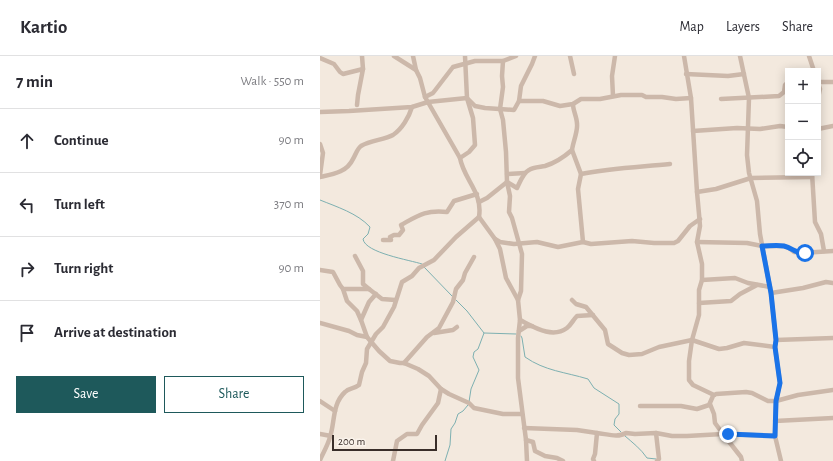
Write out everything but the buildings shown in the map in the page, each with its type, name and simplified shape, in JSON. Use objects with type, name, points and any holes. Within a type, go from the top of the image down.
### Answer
[{"type":"street","points":[[357,105],[363,69],[362,56]]},
{"type":"street","points":[[394,56],[416,70]]},
{"type":"street","points":[[320,460],[331,436],[335,411],[339,399],[348,389],[356,388],[359,385],[366,363],[367,349],[376,334],[383,327],[394,307],[402,282],[412,276],[419,268],[434,260],[456,237],[479,217],[480,211],[477,194],[463,169],[460,158],[425,97],[413,56]]},
{"type":"street","points":[[460,158],[469,152],[475,145],[472,118],[467,98],[465,56]]},
{"type":"street","points":[[425,97],[433,93],[453,67],[475,61],[506,59],[516,56]]},
{"type":"street","points":[[467,98],[475,106],[514,110],[519,100],[521,86],[535,56]]},
{"type":"street","points":[[570,56],[574,74]]},
{"type":"street","points":[[613,96],[612,76],[615,56]]},
{"type":"street","points":[[684,56],[691,98],[700,219],[697,248],[702,260],[702,280],[699,290],[699,316],[692,340],[688,366],[690,380],[693,385],[714,395],[746,392],[752,393],[768,401],[776,401],[798,395],[833,390]]},
{"type":"street","points":[[740,56],[749,98],[747,155],[751,178],[758,201],[762,246],[771,293],[776,340],[775,347],[780,383],[776,401],[775,436],[781,461]]},
{"type":"street","points":[[809,56],[813,68]]},
{"type":"street","points":[[320,58],[334,64],[343,74],[363,69]]},
{"type":"street","points":[[506,59],[502,76],[503,87],[500,109],[503,120],[507,182],[510,196],[509,212],[522,254],[520,291],[518,300],[520,320],[518,338],[518,378],[526,440],[527,461]]},
{"type":"street","points":[[686,74],[728,76],[744,74]]},
{"type":"street","points":[[821,83],[833,82]]},
{"type":"street","points":[[721,99],[779,96],[784,92],[785,85]]},
{"type":"street","points":[[519,100],[543,101],[560,106],[573,104],[581,99],[600,99],[613,96],[642,95],[652,98],[691,98]]},
{"type":"street","points":[[320,112],[412,107],[428,102],[467,98]]},
{"type":"street","points":[[573,104],[577,128],[572,150],[581,174],[578,189],[583,242]]},
{"type":"street","points":[[320,144],[323,153],[320,176],[346,169],[353,160],[358,149],[363,145],[373,140],[392,135],[409,117],[412,107]]},
{"type":"street","points":[[821,128],[833,126]]},
{"type":"street","points":[[693,131],[785,127]]},
{"type":"street","points":[[507,182],[517,188],[522,177],[528,170],[545,166],[566,156],[572,150]]},
{"type":"street","points":[[581,174],[605,169],[615,170],[670,164]]},
{"type":"street","points":[[507,174],[526,173]]},
{"type":"street","points":[[697,192],[716,189],[751,178],[792,176]]},
{"type":"street","points":[[812,176],[815,222],[821,234],[824,251]]},
{"type":"street","points":[[479,202],[488,198],[507,182]]},
{"type":"street","points":[[383,240],[391,240],[390,237],[399,235],[403,230],[401,225],[417,216],[430,211],[447,212],[454,201],[477,194]]},
{"type":"street","points":[[479,217],[495,239],[500,249],[506,278],[518,300]]},
{"type":"street","points":[[495,239],[500,242],[518,244],[537,242],[558,248],[583,242],[591,244],[632,241],[674,243],[678,241],[690,226],[700,219]]},
{"type":"street","points":[[697,242],[747,243],[762,246],[784,246],[794,252],[801,253],[833,251]]},
{"type":"street","points":[[355,256],[363,271],[364,286],[382,299],[395,300]]},
{"type":"street","points":[[404,363],[440,326],[453,302],[456,289],[463,280],[465,273],[474,257]]},
{"type":"street","points":[[320,270],[333,272],[343,289],[347,301],[357,311],[367,337],[390,361],[404,363],[418,369],[429,376],[441,389],[468,403],[474,408],[503,414],[522,414]]},
{"type":"street","points":[[702,280],[735,278],[748,283],[770,287]]},
{"type":"street","points":[[771,293],[803,288],[826,282],[833,283]]},
{"type":"street","points":[[699,303],[731,301],[740,294],[757,285]]},
{"type":"street","points":[[343,289],[369,289]]},
{"type":"street","points":[[361,320],[376,294]]},
{"type":"street","points":[[572,300],[576,304],[586,307],[605,330],[608,344],[625,354],[642,354],[659,347],[692,340],[718,349],[744,343],[775,347]]},
{"type":"street","points":[[520,320],[548,332],[562,331],[570,326],[577,316],[592,315]]},
{"type":"street","points":[[320,323],[367,337]]},
{"type":"street","points":[[519,331],[523,328],[532,326]]},
{"type":"street","points":[[432,333],[453,330],[457,327]]},
{"type":"street","points":[[776,340],[833,338]]},
{"type":"street","points":[[393,461],[397,441],[407,434],[417,434],[422,424],[438,404],[441,389]]},
{"type":"street","points":[[640,406],[681,406],[697,409],[710,404],[714,395]]},
{"type":"street","points":[[320,401],[335,411]]},
{"type":"street","points":[[710,404],[714,414],[715,423],[741,457],[742,461]]},
{"type":"street","points":[[775,421],[833,418]]},
{"type":"street","points":[[524,428],[577,430],[616,436],[624,435],[626,433],[656,433],[672,436],[723,434],[775,436]]},
{"type":"street","points":[[594,461],[593,459],[598,433]]},
{"type":"street","points":[[656,433],[659,459],[657,461]]},
{"type":"street","points":[[320,434],[331,436]]},
{"type":"street","points":[[526,440],[533,442],[535,450],[545,456],[557,458],[563,461]]},
{"type":"waterway","points":[[320,200],[346,211],[365,222],[370,227],[368,234],[363,239],[371,248],[379,252],[422,264]]},
{"type":"waterway","points":[[424,267],[452,296]]},
{"type":"waterway","points":[[456,300],[467,311],[484,333],[478,349],[474,352],[473,357],[479,370],[471,389],[469,402]]},
{"type":"waterway","points":[[484,333],[516,334]]},
{"type":"waterway","points":[[521,336],[525,357],[548,368],[588,379],[594,388],[619,404],[619,414],[615,419],[614,425],[621,432]]},
{"type":"waterway","points":[[445,461],[450,445],[451,429],[458,414],[468,405]]},
{"type":"waterway","points":[[625,436],[640,449],[647,458],[656,459]]},
{"type":"route","points":[[728,434],[775,436],[776,401],[780,383],[775,347],[776,340],[771,293],[762,246],[784,246],[794,252],[805,253]]}]
